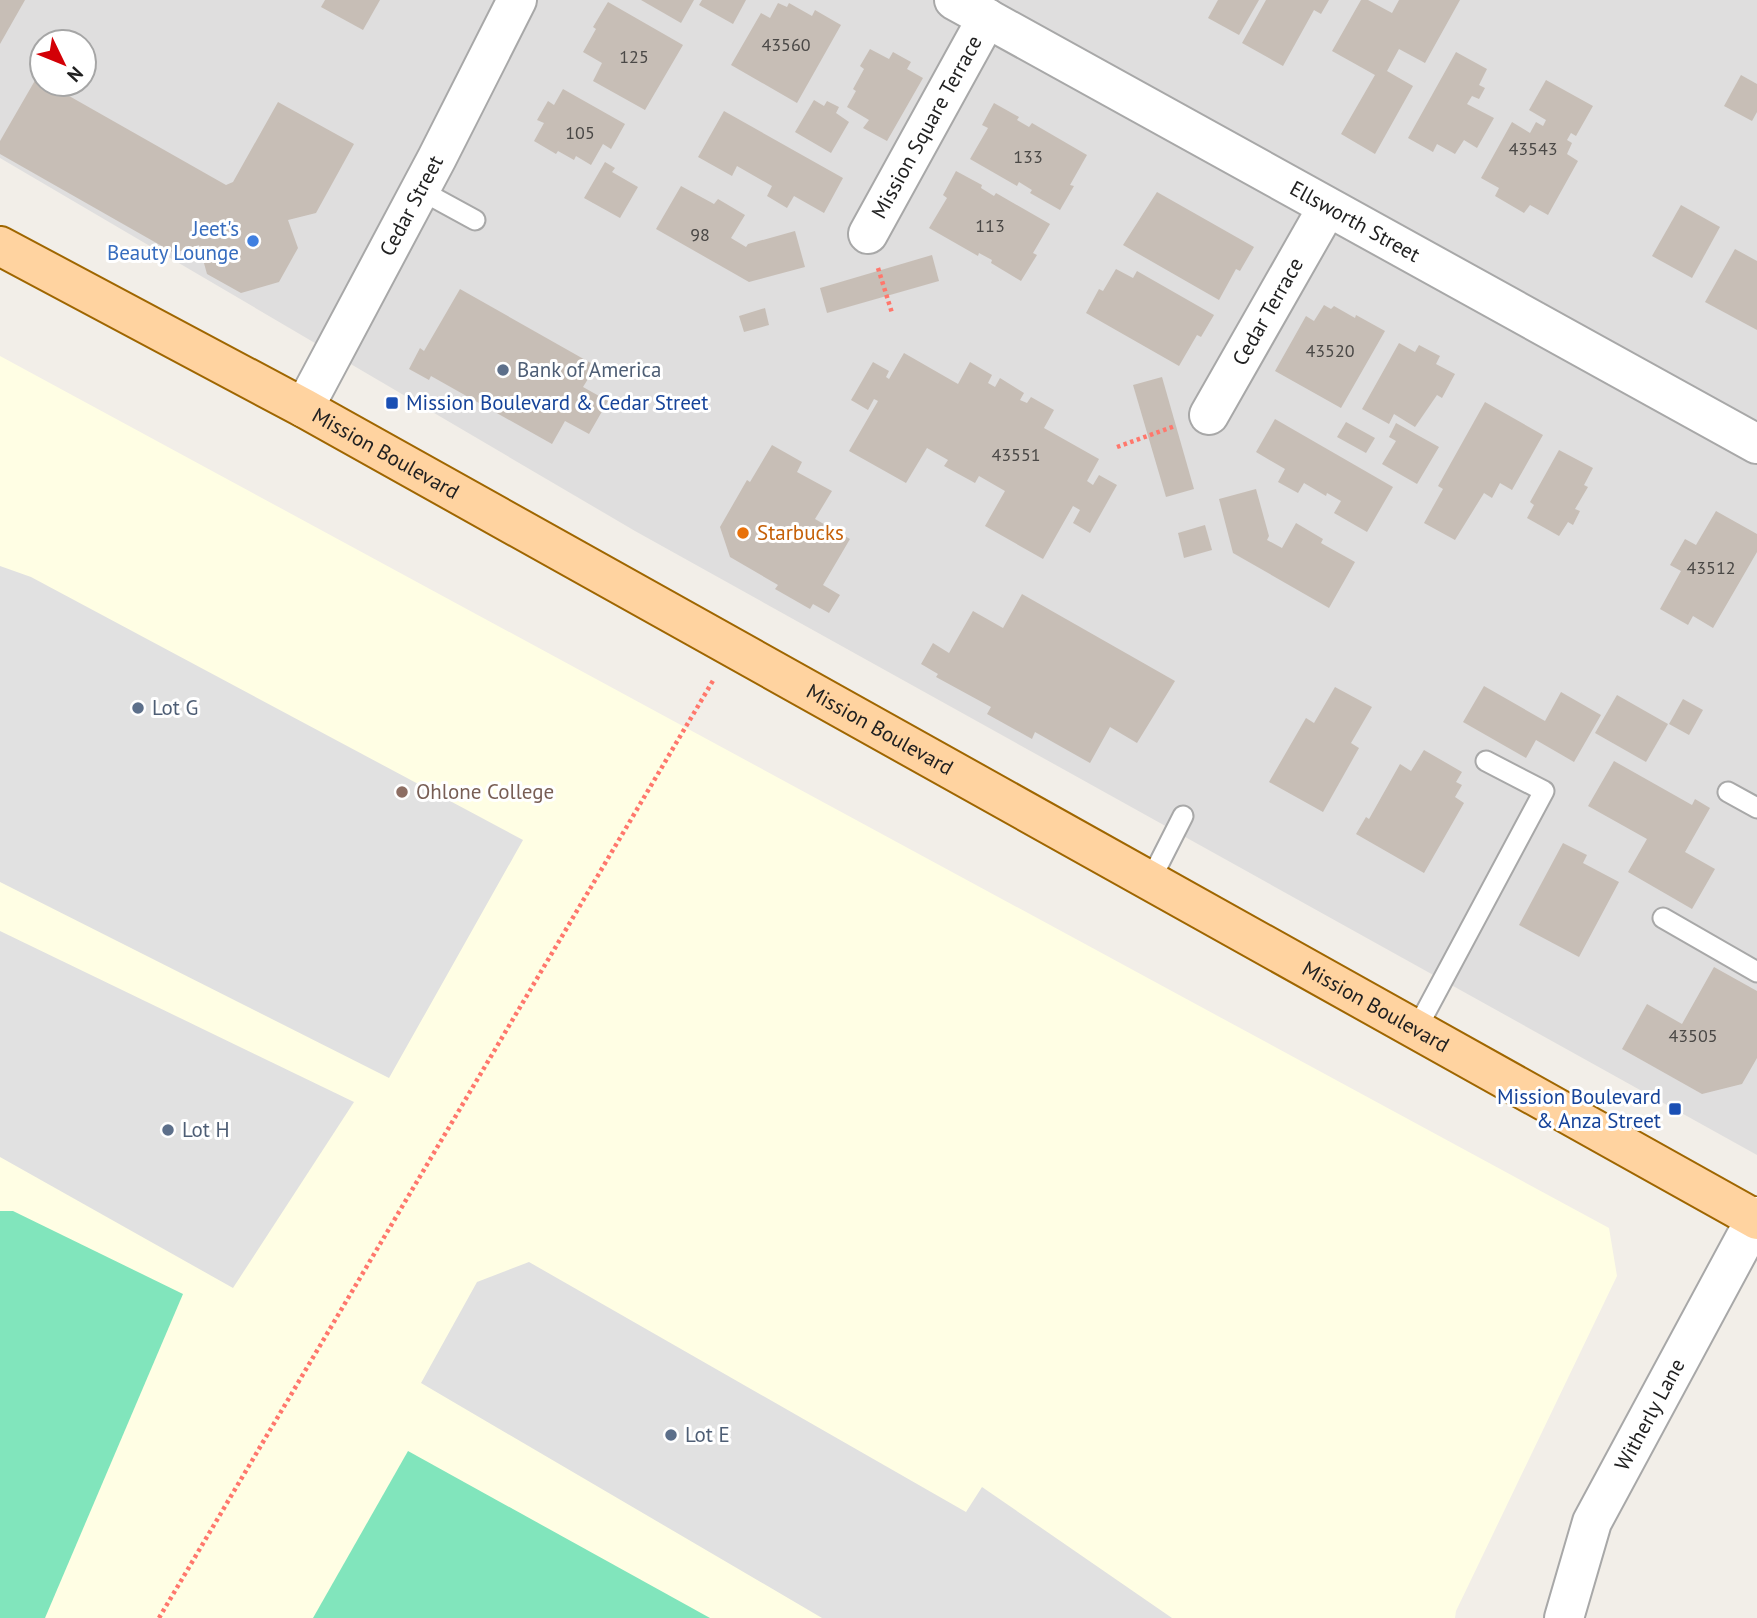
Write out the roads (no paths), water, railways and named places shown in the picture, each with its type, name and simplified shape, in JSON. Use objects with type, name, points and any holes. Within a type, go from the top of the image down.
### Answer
[{"type":"main road","name":"Mission Boulevard","points":[[0,246],[304,408],[1756,1218]]},
{"type":"street","name":"Cedar Street","points":[[304,408],[517,0]]},
{"type":"street","name":"Ellsworth Street","points":[[954,0],[1757,444]]},
{"type":"street","name":"Mission Square Terrace","points":[[868,234],[987,18]]},
{"type":"street","name":"Cedar Terrace","points":[[1209,415],[1327,208]]},
{"type":"street","name":"Witherly Lane","points":[[1564,1618],[1592,1522],[1756,1218]]},
{"type":"lane","points":[[420,190],[475,220]]},
{"type":"lane","points":[[1416,1030],[1544,791],[1486,761]]},
{"type":"lane","points":[[1728,792],[1757,808]]},
{"type":"lane","points":[[1150,881],[1183,816]]},
{"type":"lane","points":[[1663,918],[1757,972]]},
{"type":"place","name":"Jeet's Beauty Lounge","points":[[253,241]]},
{"type":"place","name":"Bank of America","points":[[503,370]]},
{"type":"place","name":"Mission Boulevard & Cedar Street","points":[[392,403]]},
{"type":"place","name":"Starbucks","points":[[743,533]]},
{"type":"place","name":"Lot G","points":[[138,708]]},
{"type":"place","name":"Ohlone College","points":[[402,792]]},
{"type":"place","name":"Mission Boulevard & Anza Street","points":[[1675,1109]]},
{"type":"place","name":"Lot H","points":[[168,1130]]},
{"type":"place","name":"Lot E","points":[[671,1435]]}]
